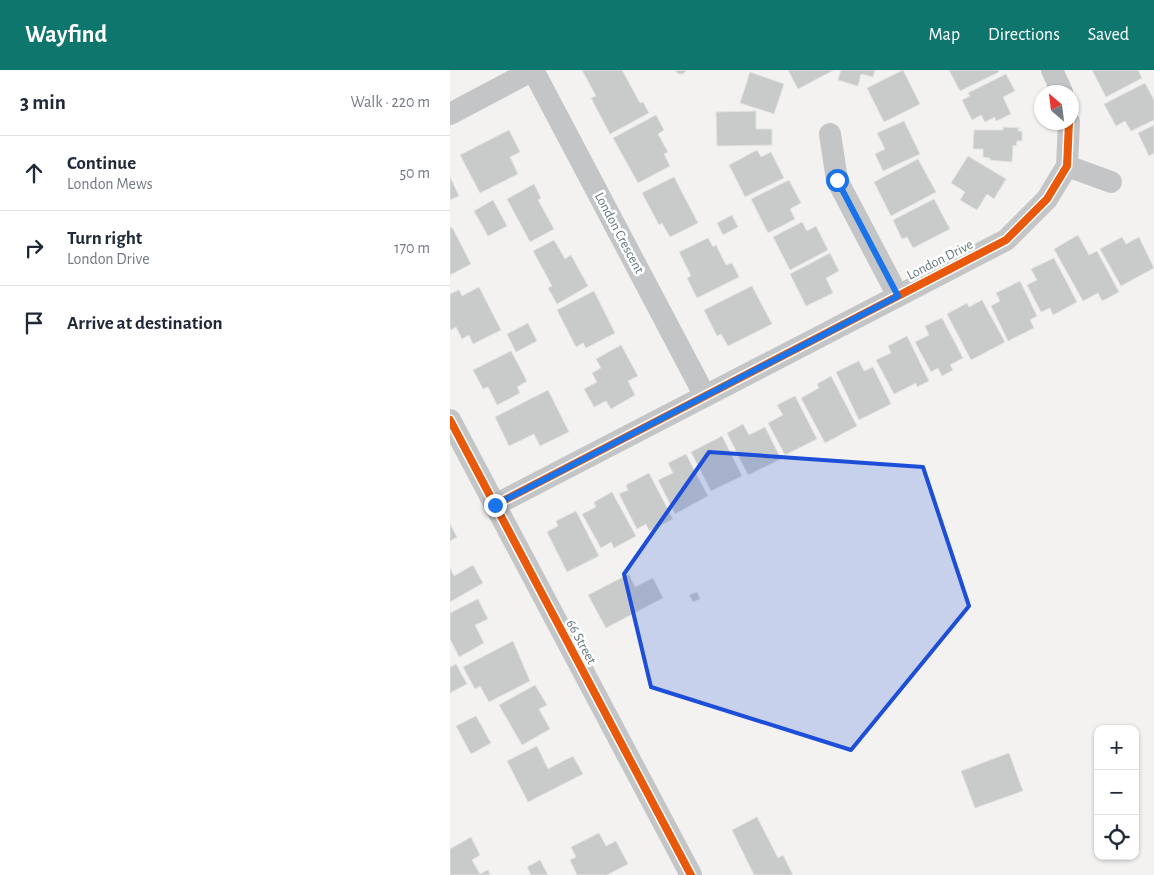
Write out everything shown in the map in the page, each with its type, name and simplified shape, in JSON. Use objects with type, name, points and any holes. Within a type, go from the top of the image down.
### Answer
[{"type":"street","points":[[450,114],[533,70]]},
{"type":"street","name":"London Crescent","points":[[533,70],[705,396]]},
{"type":"street","points":[[1052,70],[1059,85]]},
{"type":"street","name":"London Drive","points":[[495,505],[1006,240],[1047,199],[1067,166],[1069,130]]},
{"type":"street","points":[[830,134],[837,180],[898,296]]},
{"type":"street","points":[[1067,166],[1111,182]]},
{"type":"street","name":"66 Street","points":[[450,420],[691,875]]},
{"type":"highlighted area","points":[[709,452],[923,467],[969,606],[851,750],[651,687],[624,574]]},
{"type":"building","points":[[582,70],[622,70],[640,103],[643,102],[649,113],[610,134],[591,98],[596,96]]},
{"type":"building","points":[[687,70],[683,74],[675,71]]},
{"type":"building","points":[[788,70],[834,70],[798,89]]},
{"type":"building","points":[[841,70],[875,70],[873,77],[861,74],[858,86],[838,80]]},
{"type":"building","points":[[903,70],[920,104],[884,122],[867,88]]},
{"type":"building","points":[[949,70],[998,70],[999,72],[960,91]]},
{"type":"building","points":[[1092,70],[1138,70],[1142,78],[1106,97]]},
{"type":"building","points":[[750,72],[784,84],[774,114],[740,103]]},
{"type":"building","points":[[1006,74],[1015,91],[1003,97],[1011,114],[996,121],[995,117],[985,122],[981,115],[972,120],[962,100],[970,96],[968,93]]},
{"type":"building","points":[[1145,83],[1154,100],[1154,120],[1131,131],[1125,121],[1116,126],[1104,104]]},
{"type":"building","points":[[756,111],[756,129],[772,129],[772,145],[717,146],[716,112]]},
{"type":"building","points":[[656,115],[664,130],[658,134],[668,152],[664,154],[670,166],[638,183],[613,138]]},
{"type":"building","points":[[904,121],[920,154],[883,171],[875,154],[885,149],[877,133]]},
{"type":"building","points":[[1154,125],[1154,153],[1149,156],[1138,133]]},
{"type":"building","points":[[1003,127],[1019,128],[1018,131],[1022,131],[1022,141],[1017,141],[1016,146],[1013,145],[1012,162],[990,160],[990,158],[983,157],[983,149],[973,149],[974,130],[1003,130]]},
{"type":"building","points":[[509,130],[520,152],[510,157],[518,174],[480,193],[460,155]]},
{"type":"building","points":[[757,150],[761,157],[771,152],[784,178],[745,197],[729,165]]},
{"type":"building","points":[[968,156],[1006,179],[994,199],[987,194],[977,210],[960,200],[965,192],[951,183]]},
{"type":"building","points":[[918,159],[936,192],[891,216],[874,182]]},
{"type":"building","points":[[450,177],[459,196],[450,200]]},
{"type":"building","points":[[674,177],[698,223],[670,237],[662,223],[659,225],[642,193]]},
{"type":"building","points":[[789,180],[801,203],[790,209],[795,219],[768,233],[751,199]]},
{"type":"building","points":[[534,184],[541,198],[538,200],[554,229],[530,242],[507,199]]},
{"type":"building","points":[[934,199],[950,229],[913,248],[907,237],[902,239],[893,220]]},
{"type":"building","points":[[493,200],[507,226],[488,236],[474,211]]},
{"type":"building","points":[[732,215],[738,227],[723,235],[717,223]]},
{"type":"building","points":[[802,222],[807,231],[816,226],[828,250],[790,270],[773,237]]},
{"type":"building","points":[[452,227],[471,264],[450,275],[450,228]]},
{"type":"building","points":[[1078,235],[1089,255],[1097,251],[1119,292],[1102,301],[1098,293],[1083,301],[1054,249]]},
{"type":"building","points":[[1122,237],[1126,244],[1139,237],[1154,268],[1121,286],[1100,249]]},
{"type":"building","points":[[708,238],[713,247],[716,245],[726,265],[732,263],[739,277],[697,298],[687,278],[691,276],[679,252]]},
{"type":"building","points":[[554,240],[565,259],[571,255],[588,286],[557,304],[548,288],[552,286],[533,251]]},
{"type":"building","points":[[830,253],[839,271],[826,278],[833,293],[806,306],[790,274]]},
{"type":"building","points":[[1054,258],[1077,302],[1053,315],[1050,308],[1041,312],[1027,285],[1037,280],[1031,269]]},
{"type":"building","points":[[1020,281],[1037,316],[1030,320],[1034,328],[1008,341],[991,306],[1000,301],[996,293]]},
{"type":"building","points":[[752,286],[772,324],[728,346],[721,334],[717,336],[704,310]]},
{"type":"building","points":[[479,287],[501,330],[473,344],[469,335],[462,339],[456,327],[451,330],[450,294],[459,290],[462,296]]},
{"type":"building","points":[[594,291],[615,333],[586,348],[583,343],[576,347],[557,310]]},
{"type":"building","points":[[982,300],[1005,342],[971,360],[947,314],[967,303],[969,307]]},
{"type":"building","points":[[942,318],[963,358],[950,365],[953,370],[942,376],[938,368],[931,372],[915,342],[929,335],[925,326]]},
{"type":"building","points":[[528,323],[537,341],[516,352],[507,334]]},
{"type":"building","points":[[907,336],[929,381],[917,387],[916,383],[894,394],[876,360],[891,353],[888,346]]},
{"type":"building","points":[[621,345],[638,376],[628,381],[635,395],[611,409],[606,401],[594,407],[584,389],[597,382],[592,373],[601,368],[596,359]]},
{"type":"building","points":[[511,351],[527,381],[517,387],[520,393],[497,405],[488,387],[483,389],[473,370]]},
{"type":"building","points":[[859,361],[864,371],[873,367],[891,404],[859,420],[836,372]]},
{"type":"building","points":[[831,376],[857,426],[825,443],[801,398],[819,388],[817,384]]},
{"type":"building","points":[[548,390],[569,432],[540,446],[534,434],[509,446],[495,417]]},
{"type":"building","points":[[795,396],[817,439],[785,455],[768,423],[783,415],[777,405]]},
{"type":"building","points":[[743,424],[749,435],[765,427],[781,459],[748,475],[727,433]]},
{"type":"building","points":[[722,436],[742,476],[711,491],[691,452]]},
{"type":"building","points":[[686,454],[708,496],[675,514],[658,480],[673,473],[668,463]]},
{"type":"building","points":[[649,473],[673,519],[649,531],[646,524],[637,529],[619,494],[628,490],[626,485]]},
{"type":"building","points":[[612,492],[636,536],[614,548],[611,542],[601,548],[582,514],[596,507],[594,502]]},
{"type":"building","points":[[576,511],[599,556],[567,572],[547,532],[558,526],[556,521]]},
{"type":"building","points":[[450,524],[457,537],[450,541]]},
{"type":"building","points":[[473,565],[483,583],[450,602],[450,568],[454,576]]},
{"type":"building","points":[[629,574],[635,587],[653,578],[663,598],[606,628],[588,595]]},
{"type":"building","points":[[697,592],[700,599],[693,602],[689,595]]},
{"type":"building","points":[[478,599],[488,619],[475,625],[484,643],[459,657],[450,639],[450,613]]},
{"type":"building","points":[[513,641],[530,681],[489,702],[480,686],[475,689],[463,667]]},
{"type":"building","points":[[456,664],[467,684],[450,693],[450,667]]},
{"type":"building","points":[[535,685],[547,705],[539,709],[550,729],[522,745],[499,705]]},
{"type":"building","points":[[476,716],[491,743],[471,754],[456,726]]},
{"type":"building","points":[[537,746],[548,769],[573,756],[583,774],[528,802],[507,761]]},
{"type":"building","points":[[1009,753],[1023,791],[975,808],[961,771]]},
{"type":"building","points":[[757,817],[778,858],[783,855],[793,875],[754,875],[732,830]]},
{"type":"building","points":[[599,833],[606,846],[616,841],[628,864],[607,875],[577,875],[570,860],[576,857],[571,847]]},
{"type":"building","points":[[471,837],[480,855],[472,860],[480,874],[488,870],[490,875],[450,875],[450,849]]},
{"type":"building","points":[[540,860],[548,875],[531,875],[527,867]]},
{"type":"cycle path","points":[[495,505],[1006,240],[1047,199],[1067,166],[1069,130]]},
{"type":"cycle path","points":[[450,420],[691,875]]},
{"type":"route","points":[[495,505],[898,296],[837,180]]}]
